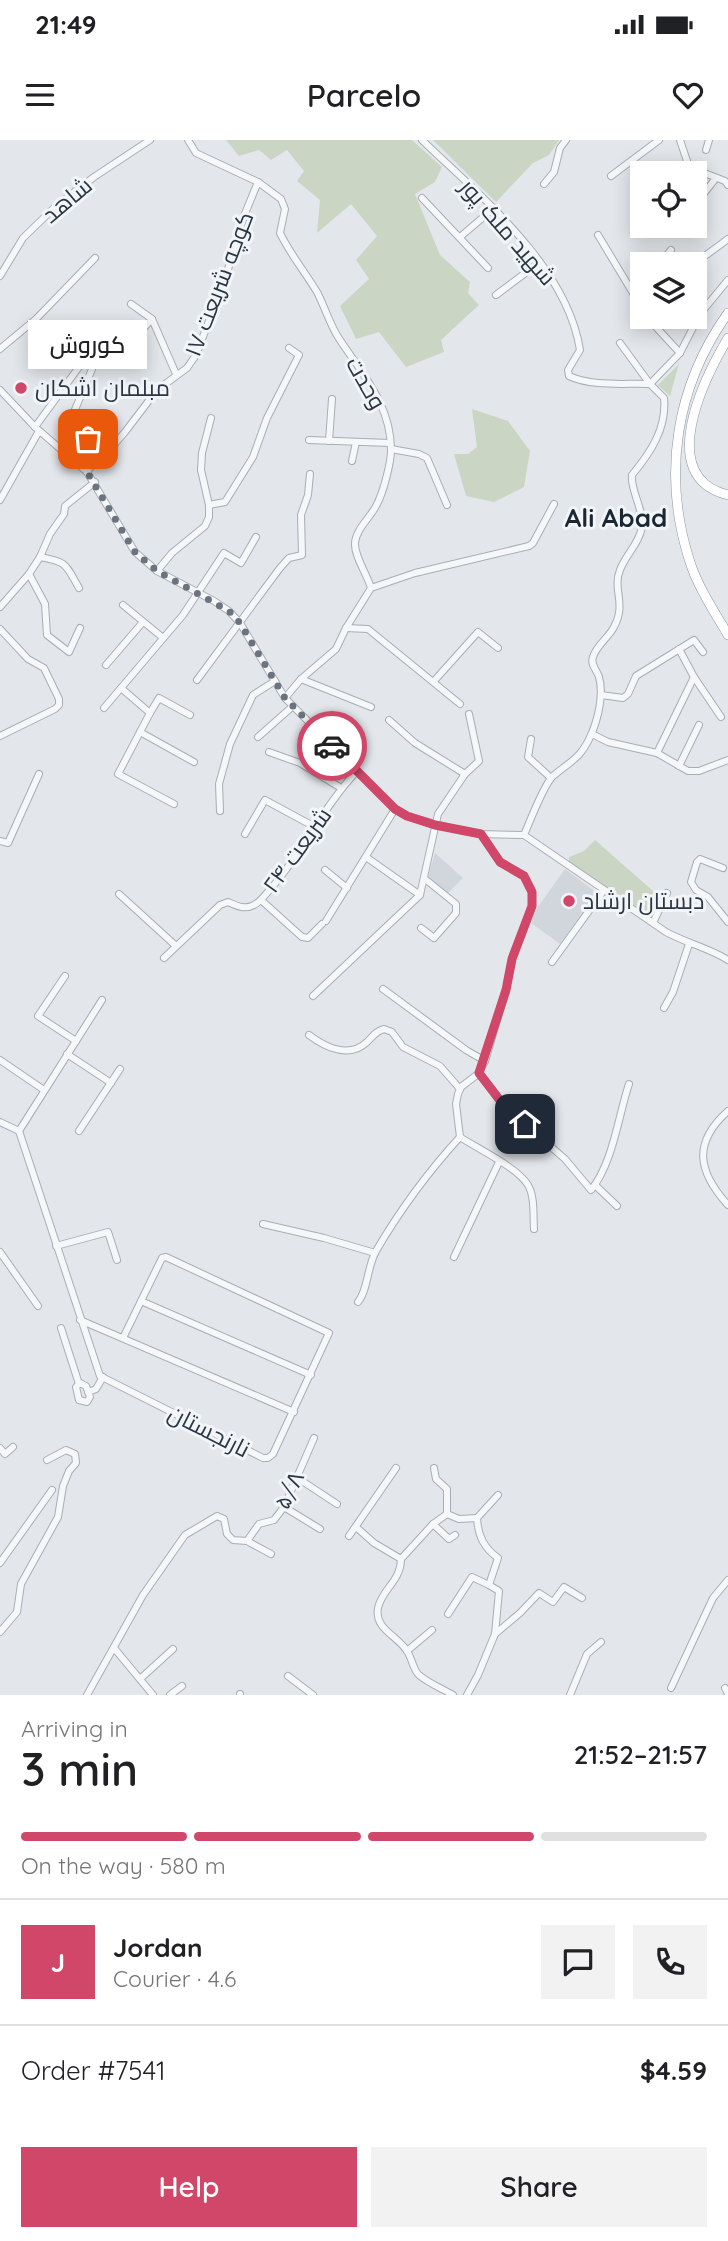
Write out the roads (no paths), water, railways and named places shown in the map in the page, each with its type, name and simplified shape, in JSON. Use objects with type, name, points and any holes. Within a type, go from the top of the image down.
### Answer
[{"type":"highway","points":[[728,313],[710,340],[693,374],[681,414],[675,453],[675,490],[680,525],[690,561],[705,596],[728,635]]},
{"type":"highway","points":[[728,338],[698,400],[689,432],[689,454],[695,470],[706,485],[728,495]]},
{"type":"street","name":"شاهد","points":[[0,276],[23,238],[56,206],[93,177],[150,140]]},
{"type":"street","points":[[188,140],[196,153],[258,182]]},
{"type":"street","name":"شهید ملک پور","points":[[422,140],[494,208],[556,285],[578,333],[580,350],[568,370],[569,376],[595,383],[650,384]]},
{"type":"street","points":[[544,184],[554,172],[560,148],[566,140]]},
{"type":"street","points":[[611,176],[659,140]]},
{"type":"street","points":[[680,140],[689,167],[726,183],[728,173]]},
{"type":"street","points":[[706,150],[709,140]]},
{"type":"street","points":[[707,189],[716,178]]},
{"type":"street","name":"کوچه شریعت ۱۷","points":[[87,472],[103,451],[113,446],[157,390],[187,368],[196,355],[258,182]]},
{"type":"street","name":"وحدت","points":[[258,182],[281,199],[285,209],[280,233],[317,293],[337,337],[383,405],[391,446],[377,505],[355,541],[355,552],[367,573],[371,588]]},
{"type":"street","points":[[422,198],[488,268]]},
{"type":"street","points":[[460,237],[494,208]]},
{"type":"street","points":[[598,235],[630,288]]},
{"type":"street","points":[[707,254],[728,239]]},
{"type":"street","points":[[0,349],[36,319],[95,258]]},
{"type":"street","points":[[496,295],[540,262]]},
{"type":"street","points":[[650,384],[680,354],[700,314],[728,280]]},
{"type":"street","points":[[131,304],[152,318],[176,374]]},
{"type":"street","points":[[128,345],[152,318]]},
{"type":"street","points":[[658,329],[680,354]]},
{"type":"street","points":[[523,835],[551,778],[579,757],[592,734],[601,695],[600,678],[592,663],[593,656],[614,627],[621,611],[618,586],[620,570],[638,541],[642,526],[632,475],[662,430],[664,398],[650,384],[620,343]]},
{"type":"street","points":[[209,505],[225,502],[253,457],[267,418],[299,355],[289,348]]},
{"type":"street","points":[[100,350],[74,412],[78,428],[103,451]]},
{"type":"street","points":[[0,500],[3,488],[37,429],[79,368]]},
{"type":"street","points":[[0,390],[37,429],[87,472],[135,552],[157,571],[229,611],[240,623],[285,698],[395,809],[435,825],[481,834],[523,835],[653,923],[688,944],[717,953],[728,960]]},
{"type":"street","points":[[329,441],[332,399]]},
{"type":"street","points":[[157,571],[172,553],[205,526],[209,517],[202,461],[212,418]]},
{"type":"street","points":[[309,440],[391,446],[419,454],[427,458],[447,505]]},
{"type":"street","points":[[352,461],[356,442]]},
{"type":"street","points":[[197,680],[280,568],[289,558],[302,555],[301,515],[310,474]]},
{"type":"street","points":[[0,607],[40,557],[50,534],[64,514],[65,506],[95,482]]},
{"type":"street","points":[[285,698],[301,679],[336,649],[371,588],[415,573],[529,546],[554,504]]},
{"type":"street","points":[[104,708],[183,615],[224,553],[241,562],[256,537]]},
{"type":"street","points":[[40,557],[65,563],[79,588]]},
{"type":"street","points":[[29,574],[45,604],[47,635],[69,652],[80,628]]},
{"type":"street","points":[[123,605],[162,637]]},
{"type":"street","points":[[106,665],[143,622]]},
{"type":"street","points":[[346,628],[368,629],[460,704]]},
{"type":"street","points":[[0,629],[28,659],[44,668],[60,699],[55,709],[0,736]]},
{"type":"street","points":[[434,681],[478,632],[498,648]]},
{"type":"street","points":[[601,695],[623,698],[628,694],[636,676],[694,640],[703,652]]},
{"type":"street","points":[[679,649],[721,718]]},
{"type":"street","points":[[657,753],[694,677]]},
{"type":"street","points":[[301,679],[371,707]]},
{"type":"street","points":[[219,811],[219,784],[230,744],[253,695],[275,681]]},
{"type":"street","points":[[121,688],[150,713]]},
{"type":"street","points":[[174,804],[118,774],[159,698],[190,715]]},
{"type":"street","points":[[258,737],[293,706]]},
{"type":"street","points":[[313,996],[420,895],[438,814],[465,774],[479,761],[469,714]]},
{"type":"street","points":[[390,720],[415,743],[465,774]]},
{"type":"street","points":[[678,766],[699,725]]},
{"type":"street","points":[[140,732],[194,762]]},
{"type":"street","points":[[592,734],[608,742],[657,753],[688,771],[699,771],[728,760]]},
{"type":"street","points":[[531,739],[528,757],[551,778]]},
{"type":"street","points":[[269,752],[300,763],[341,788]]},
{"type":"street","name":"شریعت ۲۴","points":[[164,958],[220,905],[228,902],[244,908],[261,900],[290,866],[341,788],[357,771]]},
{"type":"street","points":[[0,841],[8,844],[39,774]]},
{"type":"street","points":[[245,834],[265,800],[315,827]]},
{"type":"street","points":[[261,900],[302,937],[308,938],[324,922],[347,888],[395,809]]},
{"type":"street","points":[[358,1302],[363,1296],[368,1269],[375,1253],[420,1184],[460,1137],[456,1104],[460,1089],[479,1073],[485,1061],[506,990],[512,959],[532,906],[532,892],[524,876],[500,862],[481,834]]},
{"type":"street","points":[[366,857],[420,895]]},
{"type":"street","points":[[723,868],[701,859],[696,862],[691,882],[696,890],[708,897],[728,922]]},
{"type":"street","points":[[325,870],[347,888]]},
{"type":"street","points":[[421,928],[434,938],[456,913],[456,904],[425,879]]},
{"type":"street","points":[[552,961],[604,890]]},
{"type":"street","points":[[653,923],[667,893]]},
{"type":"street","points":[[118,894],[176,946]]},
{"type":"street","points":[[664,1008],[673,992],[688,944]]},
{"type":"street","points":[[65,976],[38,1016],[75,1041]]},
{"type":"street","points":[[383,989],[485,1061]]},
{"type":"street","points":[[19,1131],[102,1000]]},
{"type":"street","points":[[309,1035],[324,1046],[355,1050],[364,1045],[378,1030],[384,1029],[392,1032],[403,1047],[440,1066],[460,1089]]},
{"type":"street","points":[[67,1054],[111,1083]]},
{"type":"street","points":[[0,1060],[44,1090]]},
{"type":"street","points":[[79,1131],[120,1069]]},
{"type":"street","points":[[479,1073],[505,1107],[565,1159],[591,1191],[610,1152],[629,1084]]},
{"type":"street","points":[[728,1111],[711,1128],[704,1149],[703,1168],[718,1194],[728,1205]]},
{"type":"street","points":[[0,1122],[19,1131],[80,1320],[102,1377],[96,1389],[88,1392]]},
{"type":"street","points":[[460,1137],[517,1174],[528,1186],[533,1202],[534,1229]]},
{"type":"street","points":[[454,1257],[499,1162]]},
{"type":"street","points":[[595,1185],[617,1206]]},
{"type":"street","points":[[263,1224],[375,1253]]},
{"type":"street","points":[[56,1246],[108,1232],[117,1260]]},
{"type":"street","points":[[0,1252],[38,1306]]},
{"type":"street","name":"نارنجستان","points":[[102,1377],[263,1458],[268,1458],[273,1454],[329,1333],[166,1257],[162,1258],[142,1301]]},
{"type":"street","points":[[123,1338],[142,1301],[311,1375]]},
{"type":"street","points":[[80,1320],[293,1412]]},
{"type":"street","points":[[61,1328],[79,1384],[76,1390],[81,1402],[88,1402],[85,1385],[79,1384]]},
{"type":"street","name":"۵/۸","points":[[247,1541],[259,1524],[274,1520],[284,1507],[314,1438]]},
{"type":"street","points":[[0,1448],[5,1454],[13,1447]]},
{"type":"street","points":[[0,1632],[17,1612],[21,1584],[58,1517],[62,1506],[63,1486],[69,1471],[76,1463],[75,1454],[66,1450],[47,1460]]},
{"type":"street","points":[[349,1536],[396,1468]]},
{"type":"street","points":[[434,1468],[436,1479],[447,1489],[447,1514]]},
{"type":"street","points":[[296,1477],[337,1504]]},
{"type":"street","points":[[0,1563],[52,1490]]},
{"type":"street","points":[[489,1585],[498,1558],[488,1551],[478,1532],[477,1518],[498,1495]]},
{"type":"street","points":[[284,1507],[320,1529]]},
{"type":"street","points":[[447,1514],[459,1518],[477,1518]]},
{"type":"street","points":[[447,1514],[433,1524],[401,1559],[401,1570],[378,1607],[379,1617],[387,1634],[399,1640],[418,1675],[453,1695]]},
{"type":"street","points":[[87,1695],[143,1595],[185,1535],[217,1516],[224,1519],[227,1534],[233,1540],[247,1541],[271,1555]]},
{"type":"street","points":[[433,1524],[449,1539],[455,1535]]},
{"type":"street","points":[[356,1527],[373,1543],[401,1559]]},
{"type":"street","points":[[448,1614],[472,1577],[499,1591],[495,1634],[467,1695]]},
{"type":"street","points":[[671,1688],[713,1598],[728,1580]]},
{"type":"street","points":[[495,1634],[520,1614],[539,1592],[553,1602],[564,1587],[582,1598]]},
{"type":"street","points":[[407,1651],[432,1630]]},
{"type":"street","points":[[570,1695],[587,1654],[601,1642]]},
{"type":"street","points":[[114,1648],[153,1695]]},
{"type":"street","points":[[140,1679],[173,1649]]},
{"type":"street","points":[[288,1676],[313,1695]]},
{"type":"street","points":[[170,1695],[182,1686]]},
{"type":"place","name":"مبلمان اشکان","points":[[21,388]]},
{"type":"place","name":"کوروش","points":[[88,439]]},
{"type":"place","name":"دبستان ارشاد","points":[[569,901]]},
{"type":"district","name":"Ali Abad","points":[[616,518]]}]
